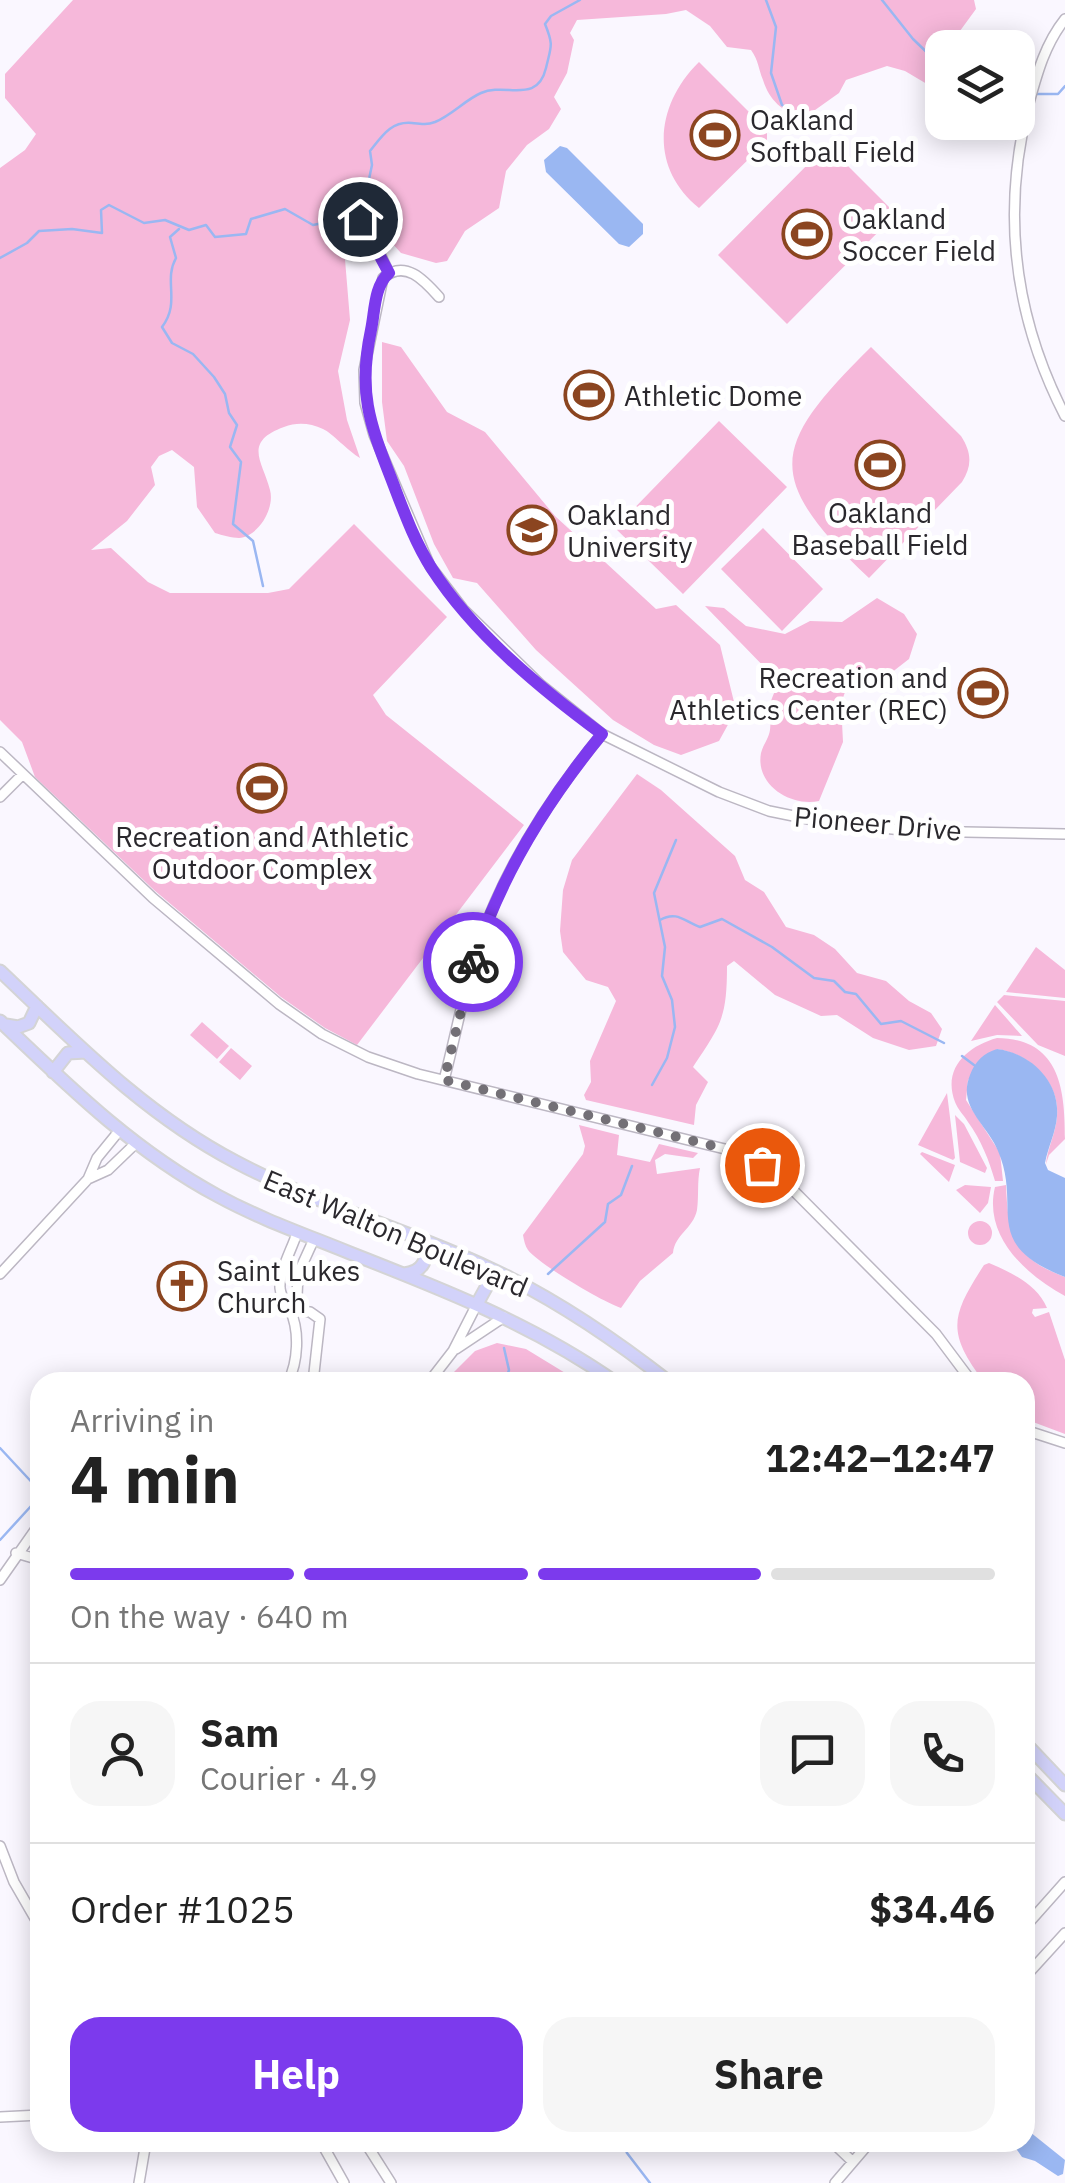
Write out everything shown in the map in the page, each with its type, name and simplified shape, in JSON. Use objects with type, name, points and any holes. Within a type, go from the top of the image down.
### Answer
[{"type":"main road","name":"East Walton Boulevard","points":[[0,970],[123,1086],[178,1128],[234,1162],[506,1276],[599,1332],[654,1372]]},
{"type":"main road","points":[[1,1022],[24,1026],[32,1020],[37,1006]]},
{"type":"main road","name":"East Walton Boulevard","points":[[1,1022],[135,1144],[218,1196],[476,1304],[598,1372]]},
{"type":"main road","points":[[54,1072],[68,1053],[86,1052]]},
{"type":"main road","points":[[404,1274],[416,1272],[423,1265],[427,1255],[424,1240]]},
{"type":"main road","points":[[476,1304],[488,1284],[506,1276]]},
{"type":"main road","points":[[1035,1754],[1065,1785]]},
{"type":"main road","points":[[1035,1784],[1065,1814]]},
{"type":"street","points":[[1065,20],[1045,53],[1030,101],[1016,168],[1013,220],[1026,318],[1039,360],[1065,416]]},
{"type":"street","points":[[358,217],[367,227],[389,273],[411,272],[440,297]]},
{"type":"street","name":"Pioneer Drive","points":[[389,273],[379,287],[366,351],[364,386],[374,435],[414,534],[442,584],[523,670],[602,734],[736,800],[781,814],[912,831],[1065,834]]},
{"type":"street","points":[[444,1080],[470,972],[494,904],[525,845],[602,734]]},
{"type":"street","points":[[0,752],[153,898],[322,1034],[368,1057],[444,1080],[710,1145],[762,1165],[788,1186],[936,1334],[964,1372]]},
{"type":"street","points":[[0,797],[23,774]]},
{"type":"street","points":[[0,1274],[88,1179],[96,1158],[119,1131]]},
{"type":"street","points":[[88,1179],[108,1170],[135,1144]]},
{"type":"street","points":[[291,1372],[296,1330],[280,1288],[297,1232]]},
{"type":"street","points":[[290,1310],[298,1274],[314,1238]]},
{"type":"street","points":[[285,1270],[298,1274]]},
{"type":"street","points":[[437,1372],[453,1351],[476,1304]]},
{"type":"street","points":[[290,1310],[310,1312],[320,1318],[314,1372]]},
{"type":"street","points":[[453,1351],[504,1318]]},
{"type":"street","points":[[1035,1434],[1065,1444]]},
{"type":"street","points":[[0,1580],[30,1536]]},
{"type":"street","points":[[16,1553],[30,1557]]},
{"type":"street","points":[[0,1846],[30,1910]]},
{"type":"street","points":[[1035,1916],[1065,1882]]},
{"type":"street","points":[[1035,1967],[1065,1933]]},
{"type":"street","points":[[0,2117],[30,2116]]},
{"type":"street","points":[[139,2183],[144,2152]]},
{"type":"street","points":[[327,2152],[344,2183]]},
{"type":"street","points":[[371,2152],[391,2183]]},
{"type":"street","points":[[842,2152],[853,2162]]},
{"type":"street","points":[[834,2183],[862,2152]]},
{"type":"shaded area","points":[[73,0],[974,0],[976,9],[961,30],[925,30],[925,83],[887,66],[846,80],[839,93],[801,120],[773,99],[751,50],[727,47],[710,26],[686,10],[577,20],[570,33],[574,40],[567,73],[554,97],[561,109],[549,129],[527,145],[506,171],[499,208],[465,231],[447,261],[436,263],[401,253],[361,209],[347,223],[343,235],[350,320],[338,371],[347,420],[360,458],[327,431],[313,425],[294,424],[271,433],[259,446],[270,505],[259,527],[239,538],[215,533],[197,507],[194,467],[172,450],[159,456],[151,467],[155,485],[127,521],[91,550],[111,548],[148,582],[170,593],[268,593],[289,589],[354,524],[447,617],[373,695],[386,715],[524,825],[357,1045],[281,997],[154,890],[35,777],[22,742],[0,720],[0,168],[25,150],[36,134],[5,98],[5,74]]},
{"type":"shaded area","name":"Oakland Softball Field","points":[[699,62],[767,130],[767,141],[699,208],[672,174],[665,156],[664,136],[673,97]]},
{"type":"shaded area","name":"Oakland Soccer Field","points":[[827,145],[896,214],[787,324],[718,255]]},
{"type":"shaded area","points":[[382,342],[401,347],[447,412],[485,432],[555,516],[656,609],[676,605],[720,645],[736,710],[719,741],[681,755],[654,745],[613,720],[536,650],[477,583],[453,578],[434,544],[404,466],[387,441],[382,402]]},
{"type":"shaded area","name":"Oakland Baseball Field","points":[[871,347],[961,436],[969,459],[962,482],[869,578],[810,513],[796,487],[792,462],[798,437],[813,411]]},
{"type":"shaded area","points":[[719,421],[787,487],[683,594],[615,528]]},
{"type":"shaded area","points":[[763,528],[823,589],[782,631],[721,569]]},
{"type":"shaded area","points":[[877,598],[904,614],[917,634],[909,659],[891,673],[871,673],[848,684],[841,703],[843,742],[819,801],[787,797],[770,784],[761,765],[775,691],[768,671],[705,606],[724,608],[746,626],[785,634],[810,621],[842,622]]},
{"type":"shaded area","points":[[637,774],[661,790],[735,856],[745,880],[764,892],[786,927],[814,935],[835,949],[857,973],[886,981],[931,1013],[942,1029],[936,1046],[909,1050],[873,1038],[837,1015],[821,1016],[775,995],[734,961],[727,966],[726,998],[720,1020],[693,1067],[708,1082],[696,1105],[694,1125],[586,1100],[584,1095],[591,1082],[590,1061],[616,1001],[608,987],[586,980],[563,952],[563,890],[572,860]]},
{"type":"shaded area","points":[[1036,947],[1065,970],[1065,998],[1006,992]]},
{"type":"shaded area","points":[[1004,995],[1065,1001],[1065,1056],[1038,1045],[997,1002]]},
{"type":"shaded area","points":[[995,1005],[1022,1036],[997,1035],[971,1041]]},
{"type":"shaded area","points":[[202,1022],[229,1046],[217,1059],[190,1035]]},
{"type":"shaded area","points":[[997,1038],[1034,1047],[1046,1057],[1060,1085],[1065,1120],[1065,1139],[1049,1155],[1046,1164],[1057,1116],[1054,1092],[1031,1063],[997,1049],[968,1080],[966,1100],[1000,1153],[1003,1181],[995,1181],[981,1143],[956,1105],[952,1090],[960,1060]]},
{"type":"shaded area","points":[[231,1048],[252,1066],[240,1080],[219,1062]]},
{"type":"shaded area","points":[[947,1093],[955,1158],[953,1160],[918,1145]]},
{"type":"shaded area","points":[[955,1115],[964,1124],[987,1168],[985,1173],[960,1162]]},
{"type":"shaded area","points":[[579,1125],[619,1135],[617,1155],[650,1162],[659,1144],[698,1153],[693,1158],[665,1154],[655,1160],[657,1174],[700,1168],[697,1210],[673,1253],[640,1281],[621,1308],[545,1265],[524,1241],[523,1235],[583,1154],[585,1146]]},
{"type":"shaded area","points":[[920,1154],[955,1165],[949,1182]]},
{"type":"shaded area","points":[[965,1185],[991,1187],[988,1203],[980,1213],[956,1190]]},
{"type":"shaded area","points":[[1006,1185],[1009,1218],[1017,1243],[1035,1262],[1065,1277],[1065,1296],[1023,1265],[1002,1237],[993,1205],[995,1187]]},
{"type":"shaded area","points":[[980,1221],[992,1233],[980,1245],[968,1233]]},
{"type":"shaded area","points":[[989,1263],[1015,1275],[1037,1292],[1047,1308],[1033,1309],[1035,1317],[1049,1312],[1065,1360],[1065,1434],[1035,1423],[1035,1372],[977,1372],[963,1350],[957,1324],[959,1311],[984,1265]]},
{"type":"shaded area","points":[[497,1343],[526,1349],[564,1372],[454,1372],[475,1351]]},
{"type":"water","points":[[560,146],[567,148],[643,224],[643,234],[629,247],[619,244],[546,172],[544,160]]},
{"type":"water","points":[[997,1049],[1031,1063],[1054,1091],[1056,1122],[1045,1163],[1048,1170],[1065,1178],[1065,1277],[1038,1264],[1013,1238],[1005,1171],[993,1141],[967,1097],[974,1066]]},
{"type":"water","points":[[1035,2136],[1065,2160],[1063,2174],[1058,2176],[1018,2152],[1035,2152]]},
{"type":"waterway","points":[[0,258],[27,243],[39,231],[72,229],[102,233],[101,210],[109,205],[144,223],[165,220],[189,230],[206,225],[215,237],[246,234],[251,219],[285,209],[313,225],[343,219],[369,179],[370,151],[388,131],[398,124],[435,122],[481,93],[536,86],[542,79],[550,50],[545,24],[551,16],[580,0]]},
{"type":"waterway","points":[[766,0],[776,27],[771,73],[782,105],[796,113]]},
{"type":"waterway","points":[[882,0],[925,51]]},
{"type":"waterway","points":[[1035,94],[1058,94],[1065,86]]},
{"type":"waterway","points":[[179,229],[170,237],[176,258],[170,309],[162,327],[172,343],[193,354],[225,394],[229,413],[237,425],[230,447],[241,462],[233,524],[253,541],[263,586]]},
{"type":"waterway","points":[[652,1085],[667,1058],[675,1027],[672,1000],[662,976],[665,947],[654,893],[676,840]]},
{"type":"waterway","points":[[660,920],[676,917],[700,927],[722,919],[772,947],[814,978],[834,981],[845,992],[856,994],[881,1024],[901,1021],[944,1043]]},
{"type":"waterway","points":[[962,1056],[974,1065]]},
{"type":"waterway","points":[[548,1274],[605,1222],[608,1204],[621,1195],[632,1166]]},
{"type":"waterway","points":[[504,1348],[508,1372]]},
{"type":"waterway","points":[[0,1448],[30,1480]]},
{"type":"waterway","points":[[0,1540],[30,1507]]},
{"type":"waterway","points":[[627,2152],[650,2183]]},
{"type":"way so far","points":[[473,962],[444,1080],[729,1150],[762,1165]]},
{"type":"place","name":"Oakland Softball Field","points":[[715,135]]},
{"type":"place","name":"Oakland Soccer Field","points":[[807,234]]},
{"type":"place","name":"Athletic Dome","points":[[589,395]]},
{"type":"place","name":"Oakland Baseball Field","points":[[880,465]]},
{"type":"place","name":"Oakland University","points":[[532,530]]},
{"type":"place","name":"Recreation and Athletics Center (REC)","points":[[983,693]]},
{"type":"place","name":"Recreation and Athletic Outdoor Complex","points":[[262,788]]},
{"type":"place","name":"Saint Lukes Church","points":[[182,1286]]},
{"type":"route","points":[[360,219],[389,273],[379,287],[366,351],[365,404],[414,534],[430,566],[463,609],[523,670],[602,734],[525,845],[494,904],[473,962]]}]
